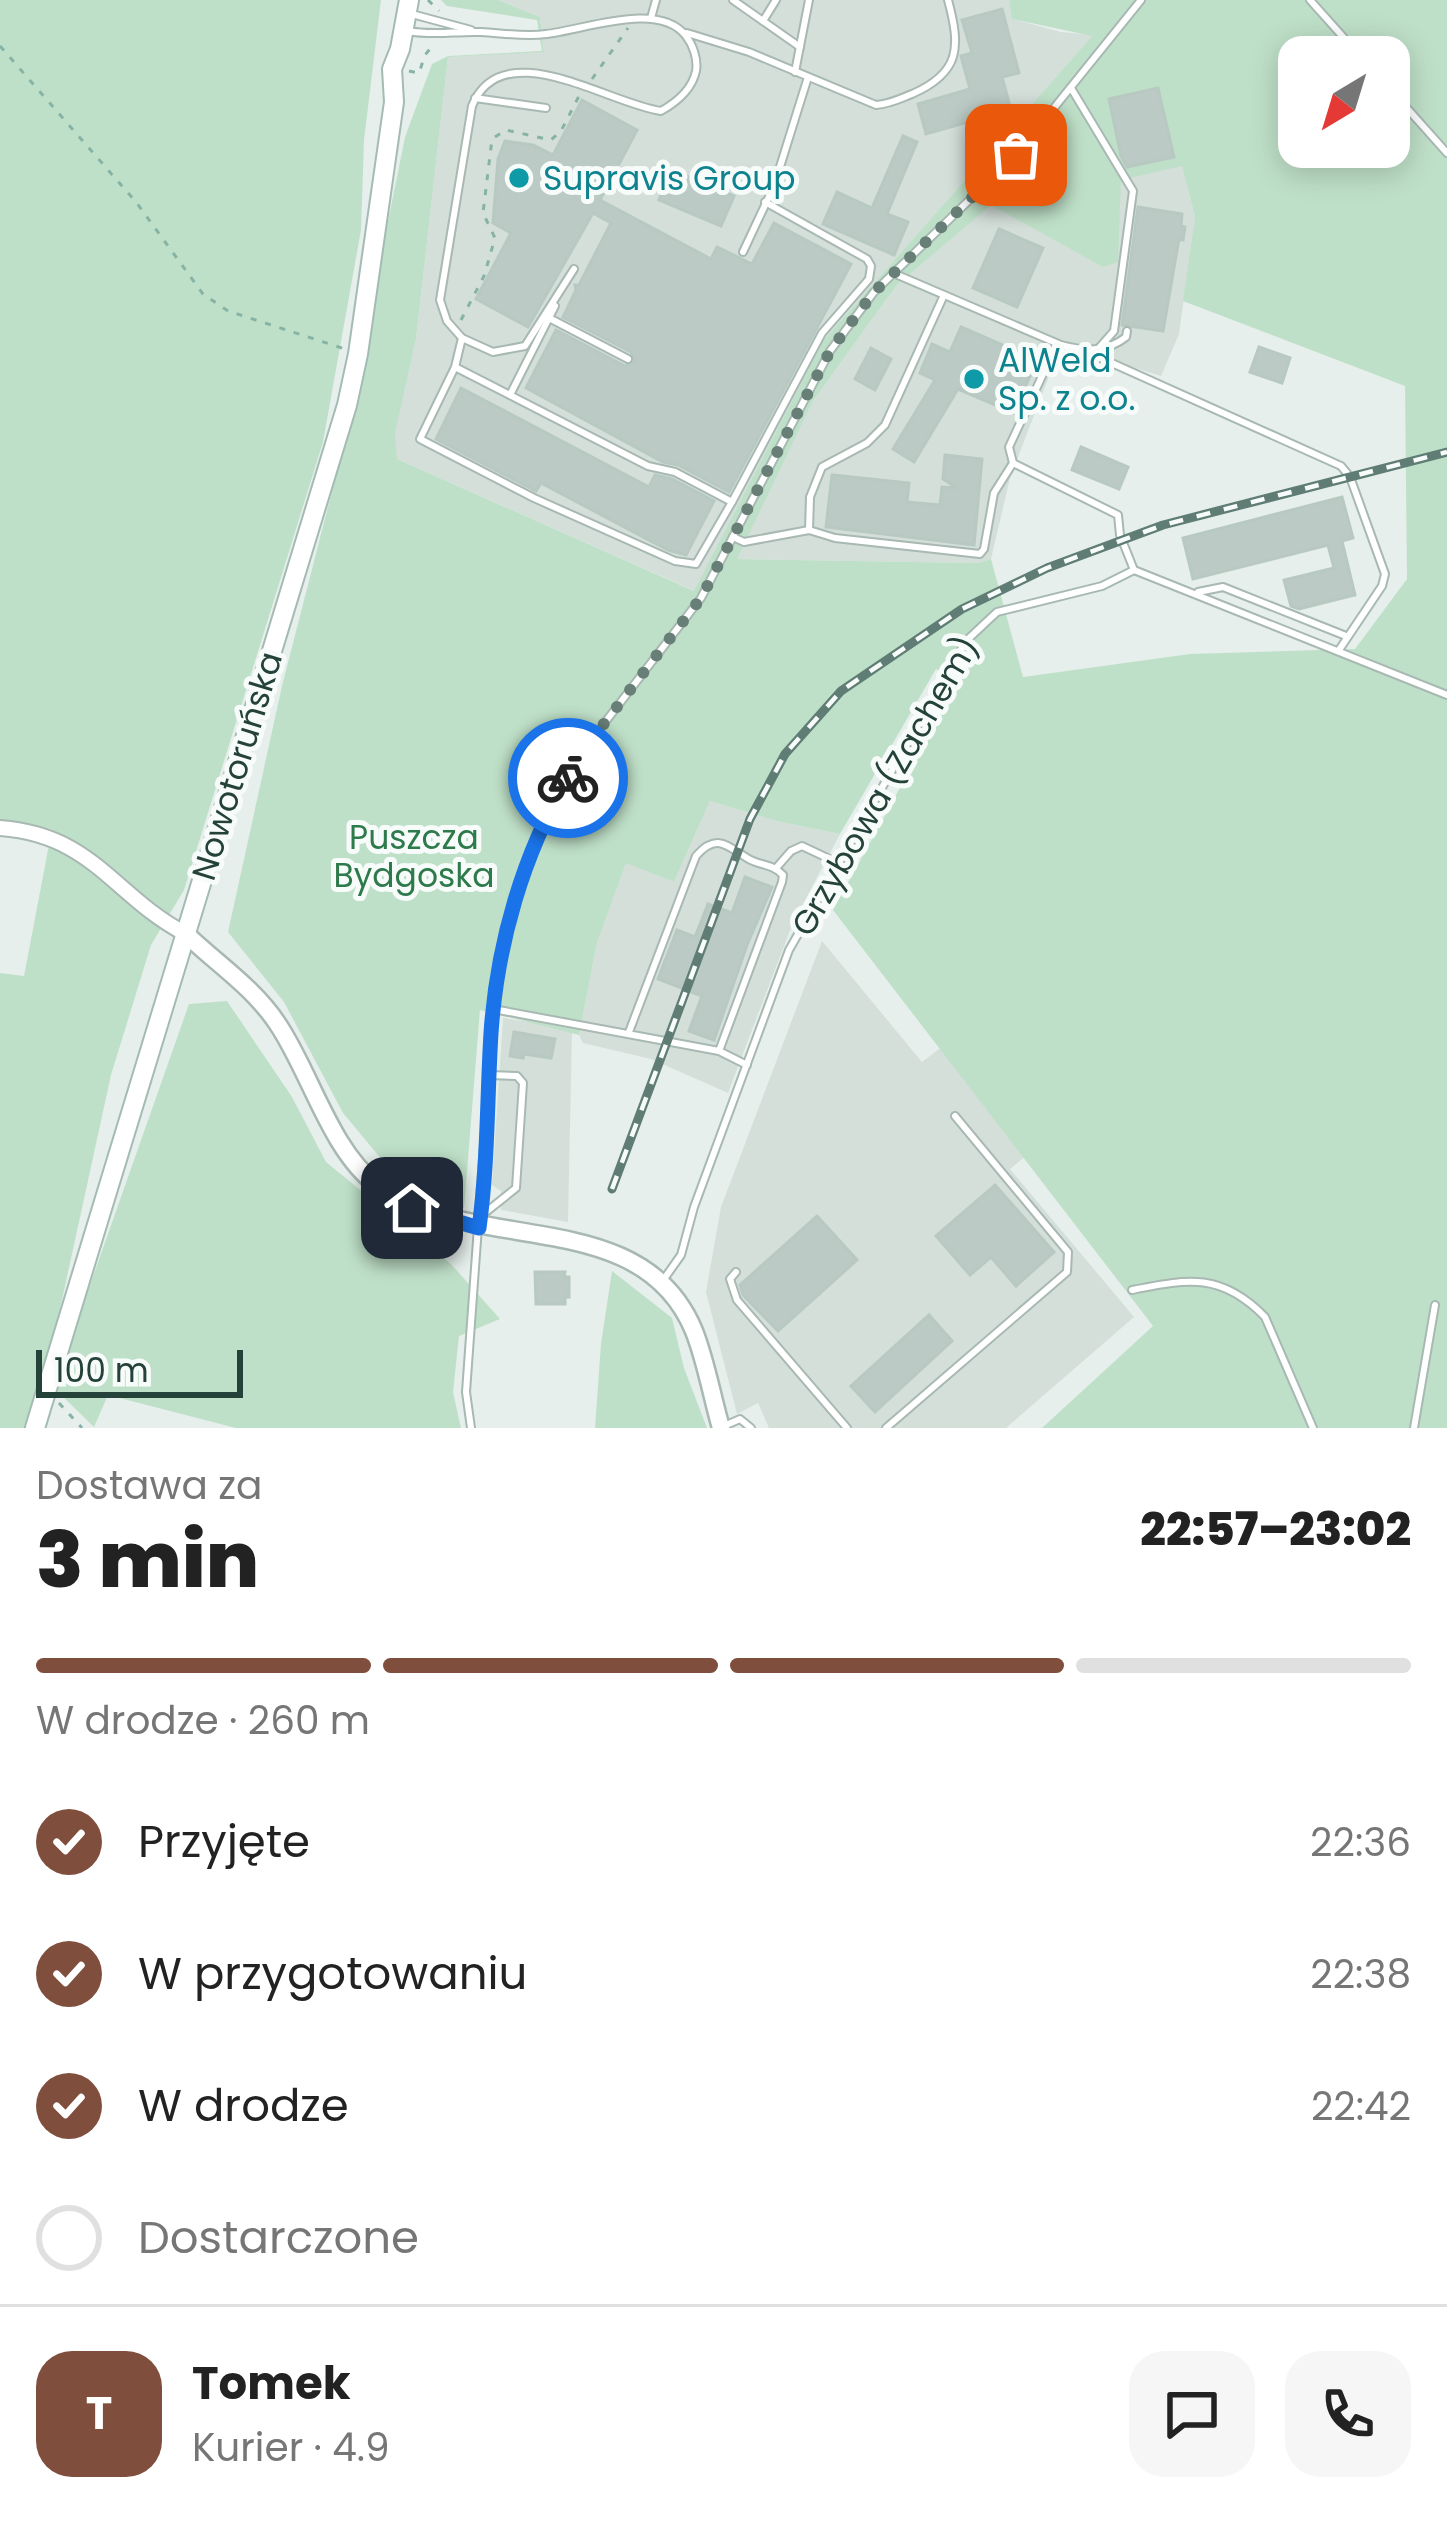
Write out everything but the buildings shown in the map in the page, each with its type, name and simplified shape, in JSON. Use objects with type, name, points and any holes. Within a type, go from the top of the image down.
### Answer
[{"type":"main road","name":"Nowotoruńska","points":[[35,1428],[331,461],[358,353],[394,94],[408,71],[405,23]]},
{"type":"street","points":[[0,828],[44,836],[80,852],[237,978],[277,1023],[348,1150],[374,1183],[412,1208],[569,1238],[614,1253],[662,1282],[694,1332],[721,1428]]},
{"type":"lane","points":[[651,18],[656,0]]},
{"type":"lane","points":[[733,0],[800,47]]},
{"type":"lane","points":[[763,21],[776,0]]},
{"type":"lane","points":[[795,72],[809,0]]},
{"type":"lane","points":[[684,33],[712,38],[876,105],[890,104],[936,85],[950,68],[955,26],[948,0]]},
{"type":"lane","points":[[471,1428],[466,1392],[493,1009],[518,889],[545,822],[596,734],[701,598],[830,351],[893,273],[990,183],[1141,0]]},
{"type":"lane","points":[[1310,0],[1342,36]]},
{"type":"lane","points":[[405,23],[543,35],[651,18],[678,26],[695,53],[696,70],[678,102],[661,111],[586,86],[505,72],[481,85],[440,300],[447,321],[462,338],[493,352],[518,350],[532,339],[556,302]]},
{"type":"lane","points":[[405,23],[434,36],[474,32]]},
{"type":"lane","points":[[743,252],[774,186],[808,77]]},
{"type":"lane","points":[[1071,87],[1133,191],[1114,331],[1099,348]]},
{"type":"lane","points":[[475,98],[546,109]]},
{"type":"lane","points":[[1410,112],[1447,153]]},
{"type":"lane","points":[[462,338],[455,367],[420,439],[478,471],[689,565],[696,564],[822,333],[868,279],[871,266],[867,259],[765,202]]},
{"type":"lane","points":[[509,395],[574,269]]},
{"type":"lane","points":[[893,273],[1057,344],[1085,351],[1341,466],[1350,477],[1385,574],[1382,586],[1339,650]]},
{"type":"lane","points":[[809,530],[810,497],[822,467],[867,442],[886,425],[944,295]]},
{"type":"lane","points":[[551,319],[628,359]]},
{"type":"lane","points":[[1085,351],[1115,346],[1127,331]]},
{"type":"lane","points":[[732,537],[744,542],[809,530],[835,538],[980,554],[985,549],[994,493],[1013,464],[1009,447],[1057,344]]},
{"type":"lane","points":[[455,367],[648,466],[675,472],[731,502]]},
{"type":"lane","points":[[1013,464],[1118,515],[1120,535],[1134,570],[1447,695]]},
{"type":"lane","name":"Grzybowa (Zachem)","points":[[662,1282],[681,1255],[694,1207],[789,950],[953,663],[979,626],[998,612],[1102,586],[1134,570]]},
{"type":"lane","points":[[1195,593],[1223,587],[1346,636]]},
{"type":"lane","points":[[629,1032],[696,856],[704,847],[723,842],[748,860],[777,867],[783,874],[719,1051]]},
{"type":"lane","points":[[777,867],[791,850],[802,846],[838,863]]},
{"type":"lane","points":[[493,1009],[719,1051],[747,1065]]},
{"type":"lane","points":[[480,1222],[516,1188],[522,1104],[523,1083],[517,1076],[489,1075]]},
{"type":"lane","points":[[886,1428],[1067,1272],[1070,1262],[1068,1252],[956,1116]]},
{"type":"lane","points":[[736,1272],[730,1279],[737,1300],[847,1428]]},
{"type":"lane","points":[[1132,1290],[1208,1281],[1251,1303],[1265,1317],[1313,1428]]},
{"type":"lane","points":[[1414,1428],[1435,1305]]},
{"type":"lane","points":[[721,1428],[740,1419],[751,1428]]},
{"type":"path","points":[[455,329],[484,276],[495,238],[482,213],[492,139],[506,130],[551,140],[636,17]]},
{"type":"path","points":[[0,46],[136,202],[202,295],[228,311],[358,353]]},
{"type":"path","points":[[46,1390],[82,1428]]},
{"type":"shaded area","points":[[498,0],[1009,0],[1013,19],[1093,35],[823,341],[695,591],[397,459],[394,434],[416,339],[448,57],[544,51],[540,17]]},
{"type":"shaded area","points":[[1159,73],[1195,217],[1179,334],[1161,376],[1061,345],[1010,478],[991,559],[978,563],[736,559],[813,401],[897,285],[991,204]]},
{"type":"shaded area","points":[[710,801],[840,834],[792,925],[728,1093],[651,1059],[583,1043],[579,1035],[597,943],[626,862],[674,882]]},
{"type":"shaded area","points":[[822,941],[922,1062],[976,1021],[1061,1127],[1010,1169],[1134,1317],[1006,1428],[769,1428],[758,1403],[737,1414],[706,1292],[721,1207]]},
{"type":"shaded area","points":[[503,1018],[572,1029],[568,1222],[501,1210],[501,1191],[492,1185]]},
{"type":"green space","points":[[0,0],[381,0],[364,140],[361,230],[323,442],[184,890],[151,945],[111,1075],[55,1332],[72,1336],[189,1004],[227,1001],[292,1097],[326,1162],[451,1264],[500,1319],[459,1336],[453,1392],[461,1428],[236,1428],[108,1395],[94,1427],[55,1389],[55,1334],[24,1428],[0,1428],[0,973],[24,976],[52,829],[0,822]]},
{"type":"green space","name":"Puszcza Bydgoska","points":[[441,0],[498,0],[540,17],[544,52],[448,57],[416,339],[395,433],[397,459],[694,591],[823,341],[1092,36],[1012,19],[1009,0],[1447,0],[1447,1428],[1042,1428],[1153,1326],[833,910],[959,680],[936,669],[840,834],[710,801],[674,882],[626,863],[597,943],[579,1035],[480,1010],[464,1208],[398,1179],[343,1113],[284,1002],[228,932],[282,686],[340,460],[405,137],[432,64],[448,56],[542,51],[537,20],[447,6]],"holes":[[[1182,166],[1195,217],[1183,301],[1405,386],[1407,579],[1355,649],[1190,654],[1023,677],[991,559],[978,563],[737,559],[813,401],[897,285],[991,205],[1103,267],[1118,262],[1121,180]]]},
{"type":"green space","points":[[612,1271],[672,1318],[684,1368],[707,1428],[595,1428]]},
{"type":"railway","points":[[612,1189],[750,819],[785,754],[841,691],[962,609],[1047,568],[1163,525],[1447,452]]},
{"type":"way so far","points":[[568,778],[596,734],[701,598],[830,351],[874,292],[1016,155]]},
{"type":"place","name":"Supravis Group","points":[[519,178]]},
{"type":"place","name":"AlWeld Sp. z o.o.","points":[[974,379]]},
{"type":"route","points":[[412,1208],[479,1228],[491,1032],[503,945],[518,889],[568,778]]}]
